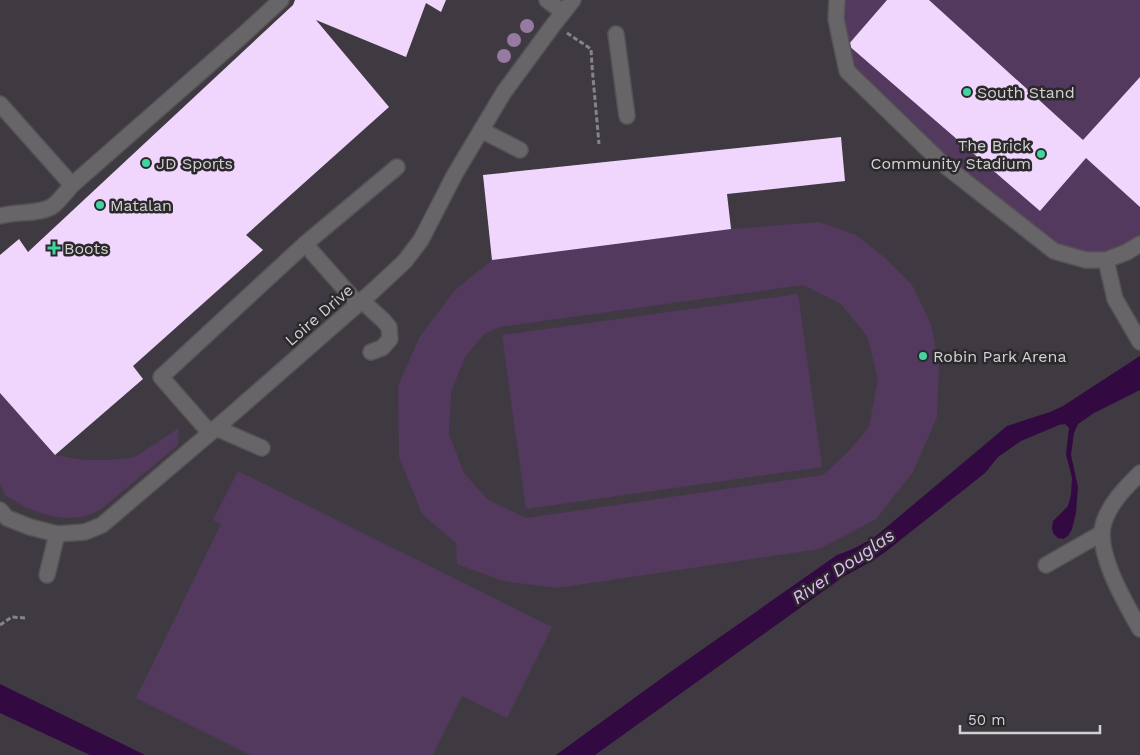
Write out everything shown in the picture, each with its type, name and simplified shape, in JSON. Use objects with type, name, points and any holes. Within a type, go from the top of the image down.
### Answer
[{"type":"street","points":[[0,216],[41,211],[52,207],[72,185],[243,36],[281,0]]},
{"type":"street","points":[[547,0],[558,18]]},
{"type":"street","name":"Loire Drive","points":[[0,510],[7,518],[30,527],[57,534],[85,532],[102,525],[360,302],[405,261],[421,240],[455,174],[504,92],[572,0]]},
{"type":"street","points":[[837,0],[836,19],[847,70],[943,164],[1054,251],[1086,260],[1106,260],[1127,252],[1140,244]]},
{"type":"street","points":[[616,34],[627,116]]},
{"type":"street","points":[[0,104],[72,185]]},
{"type":"street","points":[[481,130],[520,150]]},
{"type":"street","points":[[262,448],[213,430],[161,377],[305,244],[397,167]]},
{"type":"street","points":[[305,244],[360,302],[389,327],[390,339],[382,348],[370,352]]},
{"type":"street","points":[[1106,260],[1114,300],[1140,342]]},
{"type":"street","points":[[1140,473],[1114,502],[1103,524],[1102,533],[1104,550],[1112,574],[1120,594],[1140,629]]},
{"type":"street","points":[[1046,565],[1102,533]]},
{"type":"street","points":[[46,575],[57,534]]},
{"type":"path","points":[[558,18],[591,49],[599,144]]},
{"type":"path","points":[[0,625],[2,622],[12,618],[25,618]]},
{"type":"shaded area","points":[[0,0],[1140,0],[1140,755],[0,755]]},
{"type":"shaded area","name":"The Brick Community Stadium","points":[[841,0],[1140,0],[1140,237],[1127,252],[1054,251],[847,71]]},
{"type":"shaded area","name":"Robin Park Arena","points":[[841,137],[845,181],[727,194],[732,229],[819,222],[856,235],[884,257],[912,285],[931,324],[939,364],[937,417],[913,472],[876,519],[819,549],[557,588],[503,581],[457,564],[456,543],[422,514],[399,457],[398,386],[419,338],[454,291],[492,260],[483,175]],"holes":[[[803,285],[841,304],[867,336],[878,379],[869,427],[848,452],[823,475],[526,518],[488,500],[464,473],[449,434],[451,392],[465,357],[484,334],[499,327]]]},
{"type":"shaded area","points":[[798,294],[822,467],[526,509],[502,335]]},
{"type":"shaded area","points":[[0,393],[55,455],[84,460],[111,460],[135,457],[179,428],[178,445],[100,510],[83,517],[65,518],[47,515],[27,508],[5,495],[0,484]]},
{"type":"shaded area","points":[[238,471],[552,627],[507,718],[462,696],[433,755],[251,755],[136,698],[221,524],[213,520]]},
{"type":"water","name":"River Douglas","points":[[1140,356],[1140,390],[1094,413],[1078,424],[1074,433],[1071,455],[1078,487],[1076,513],[1068,536],[1063,539],[1058,538],[1053,533],[1052,528],[1053,521],[1068,506],[1071,495],[1072,478],[1066,454],[1069,428],[1065,424],[1021,441],[998,457],[985,473],[884,553],[843,577],[595,755],[556,755],[837,555],[857,547],[876,536],[1007,426],[1063,406]]},
{"type":"water","points":[[0,684],[145,755],[90,755],[0,713]]},
{"type":"building","points":[[295,0],[446,0],[441,12],[426,3],[406,57],[316,20],[389,107],[246,235],[263,250],[133,366],[143,379],[55,455],[0,393],[0,255],[19,239],[28,252],[293,5]]},
{"type":"building","name":"South Stand","points":[[887,0],[929,0],[1083,140],[1140,77],[1140,207],[1086,158],[1040,211],[848,45]]},
{"type":"building","points":[[841,137],[845,181],[727,194],[731,229],[492,260],[483,175]]},
{"type":"place","name":"South Stand","points":[[967,92]]},
{"type":"place","name":"The Brick Community Stadium","points":[[1041,154]]},
{"type":"place","name":"JD Sports","points":[[146,163]]},
{"type":"place","name":"Matalan","points":[[100,205]]},
{"type":"place","name":"Boots","points":[[54,248]]},
{"type":"place","name":"Robin Park Arena","points":[[923,356]]}]
